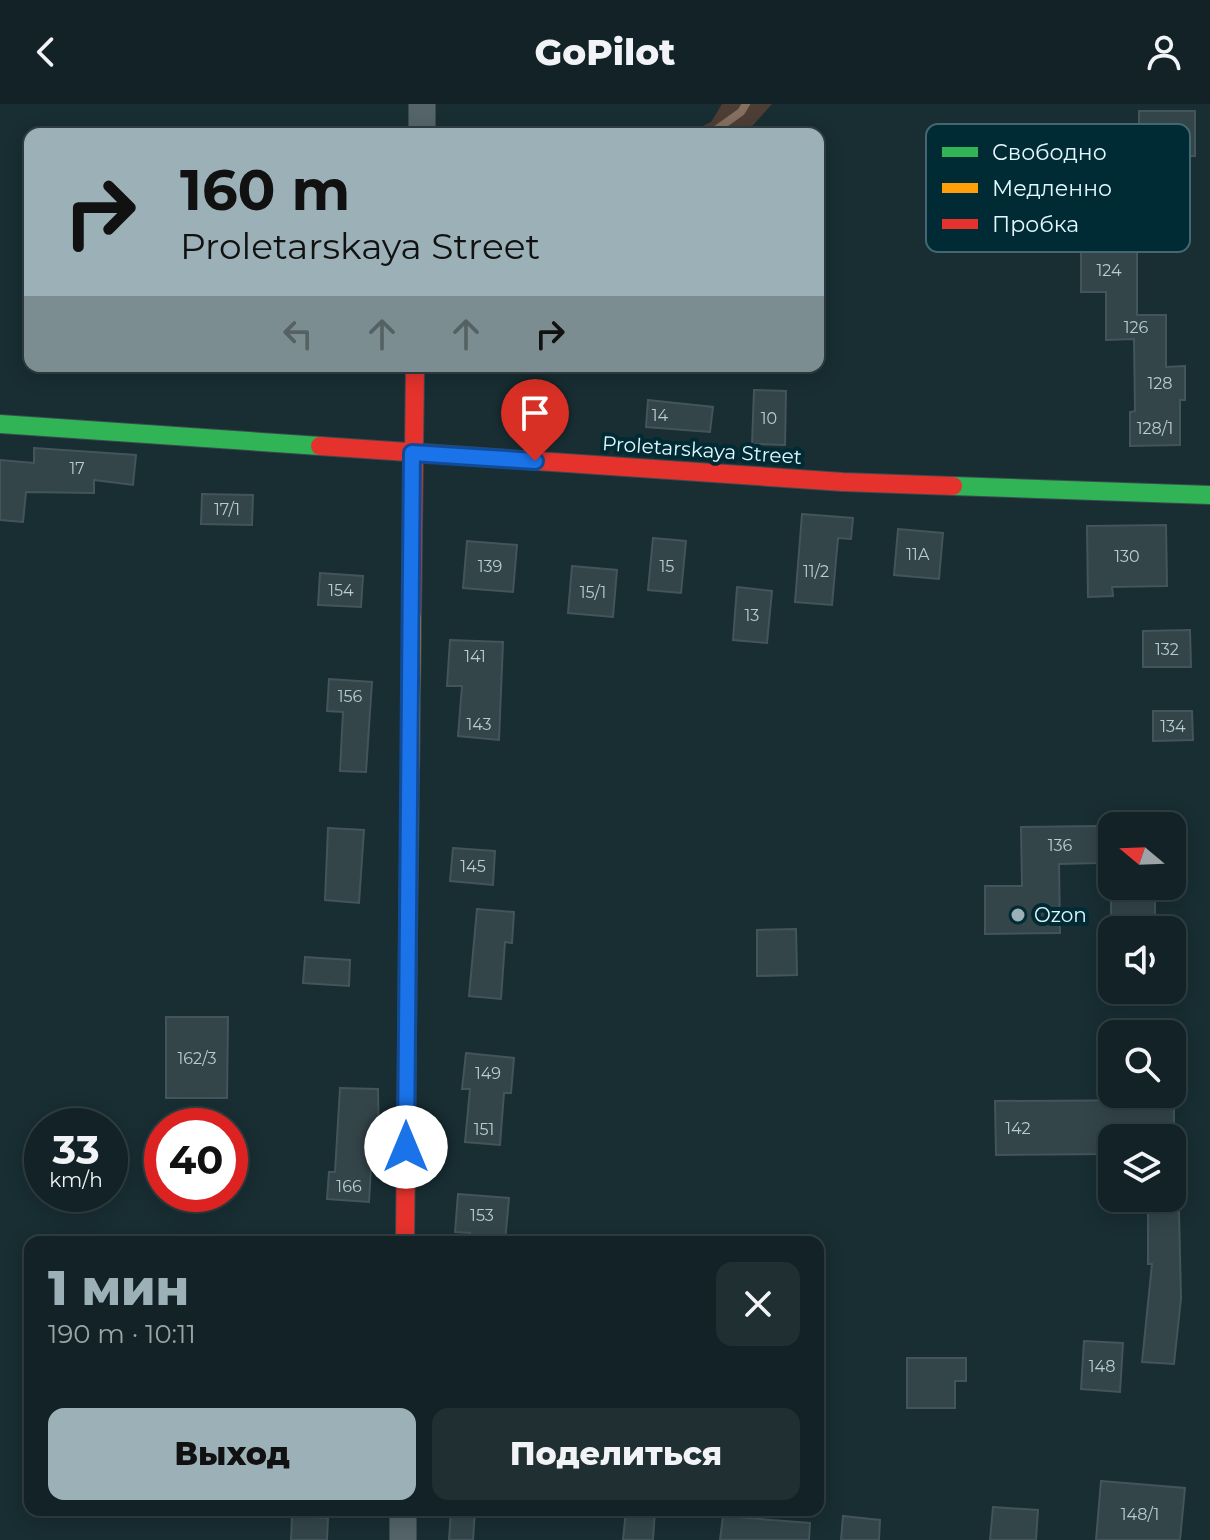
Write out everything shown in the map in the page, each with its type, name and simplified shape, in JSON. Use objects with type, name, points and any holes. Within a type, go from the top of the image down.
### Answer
[{"type":"street","points":[[422,104],[422,128]]},
{"type":"street","points":[[405,1236],[415,372]]},
{"type":"street","name":"Proletarskaya Street","points":[[0,424],[843,482],[1210,495]]},
{"type":"street","points":[[403,1516],[403,1540]]},
{"type":"shaded area","points":[[722,104],[772,104],[750,128],[699,128],[711,122]]},
{"type":"building","points":[[1139,111],[1195,111],[1195,156],[1190,156],[1190,124],[1139,124]]},
{"type":"building","points":[[1081,252],[1137,252],[1137,315],[1166,315],[1166,367],[1185,366],[1185,400],[1180,400],[1180,445],[1130,446],[1130,412],[1135,411],[1134,339],[1106,340],[1106,292],[1081,292]]},
{"type":"building","points":[[754,390],[786,391],[785,445],[752,444]]},
{"type":"building","points":[[648,400],[713,407],[710,432],[646,427]]},
{"type":"building","points":[[34,448],[136,455],[133,485],[94,480],[94,493],[26,492],[23,522],[0,520],[0,460],[34,463]]},
{"type":"building","points":[[202,494],[253,495],[252,525],[201,524]]},
{"type":"building","points":[[802,514],[853,518],[851,539],[838,538],[832,605],[795,602]]},
{"type":"building","points":[[1166,525],[1167,586],[1112,587],[1113,596],[1088,597],[1087,526]]},
{"type":"building","points":[[898,529],[943,533],[939,579],[894,575]]},
{"type":"building","points":[[653,538],[686,541],[681,593],[648,590]]},
{"type":"building","points":[[467,541],[517,545],[513,592],[463,588]]},
{"type":"building","points":[[572,566],[617,570],[613,617],[568,613]]},
{"type":"building","points":[[320,573],[363,576],[361,607],[318,605]]},
{"type":"building","points":[[737,587],[772,591],[767,643],[733,640]]},
{"type":"building","points":[[1190,630],[1191,667],[1143,667],[1143,631]]},
{"type":"building","points":[[450,640],[503,642],[499,740],[458,736],[462,686],[447,686]]},
{"type":"building","points":[[329,679],[372,682],[366,772],[340,771],[343,712],[327,711]]},
{"type":"building","points":[[1153,711],[1192,711],[1193,740],[1153,741]]},
{"type":"building","points":[[1098,826],[1098,863],[1059,864],[1060,933],[985,934],[985,886],[1022,886],[1021,827]]},
{"type":"building","points":[[328,828],[364,830],[359,903],[325,900]]},
{"type":"building","points":[[453,848],[495,851],[493,885],[450,881]]},
{"type":"building","points":[[1111,900],[1155,900],[1155,916],[1111,916]]},
{"type":"building","points":[[477,909],[514,912],[512,943],[505,942],[501,999],[469,996]]},
{"type":"building","points":[[796,929],[797,975],[757,976],[757,930]]},
{"type":"building","points":[[305,957],[350,960],[349,986],[303,983]]},
{"type":"building","points":[[166,1017],[228,1017],[227,1098],[166,1098]]},
{"type":"building","points":[[466,1053],[514,1058],[511,1093],[504,1093],[500,1145],[465,1142],[470,1089],[462,1089]]},
{"type":"building","points":[[340,1088],[378,1089],[379,1149],[372,1149],[369,1202],[327,1199],[329,1172],[335,1172]]},
{"type":"building","points":[[1098,1100],[1098,1108],[1174,1108],[1174,1124],[1098,1124],[1098,1154],[996,1155],[995,1101]]},
{"type":"building","points":[[458,1194],[509,1198],[506,1236],[470,1236],[470,1233],[455,1232]]},
{"type":"building","points":[[1179,1212],[1181,1298],[1174,1364],[1142,1362],[1152,1264],[1148,1264],[1148,1213]]},
{"type":"building","points":[[1084,1341],[1123,1343],[1120,1392],[1081,1389]]},
{"type":"building","points":[[907,1358],[966,1358],[966,1381],[955,1381],[955,1408],[907,1408]]},
{"type":"building","points":[[1101,1481],[1185,1488],[1180,1540],[1096,1540]]},
{"type":"building","points":[[993,1507],[1038,1510],[1036,1540],[990,1540]]},
{"type":"building","points":[[292,1516],[328,1518],[327,1540],[291,1540]]},
{"type":"building","points":[[451,1516],[475,1516],[473,1540],[449,1540]]},
{"type":"building","points":[[625,1516],[655,1516],[653,1540],[623,1540]]},
{"type":"building","points":[[723,1516],[810,1523],[809,1540],[720,1540]]},
{"type":"building","points":[[843,1516],[880,1520],[879,1540],[841,1540]]},
{"type":"waterway","points":[[718,128],[741,112],[746,104]]},
{"type":"traffic: fast","points":[[0,424],[320,446]]},
{"type":"traffic: fast","points":[[953,486],[1210,495]]},
{"type":"traffic: slow","points":[[408,938],[412,613]]},
{"type":"traffic: jam","points":[[412,613],[415,372]]},
{"type":"traffic: jam","points":[[320,446],[843,482],[953,486]]},
{"type":"traffic: jam","points":[[405,1236],[408,938]]},
{"type":"place","name":"Ozon","points":[[1018,915]]},
{"type":"route","points":[[406,1147],[412,453],[535,461]]}]
